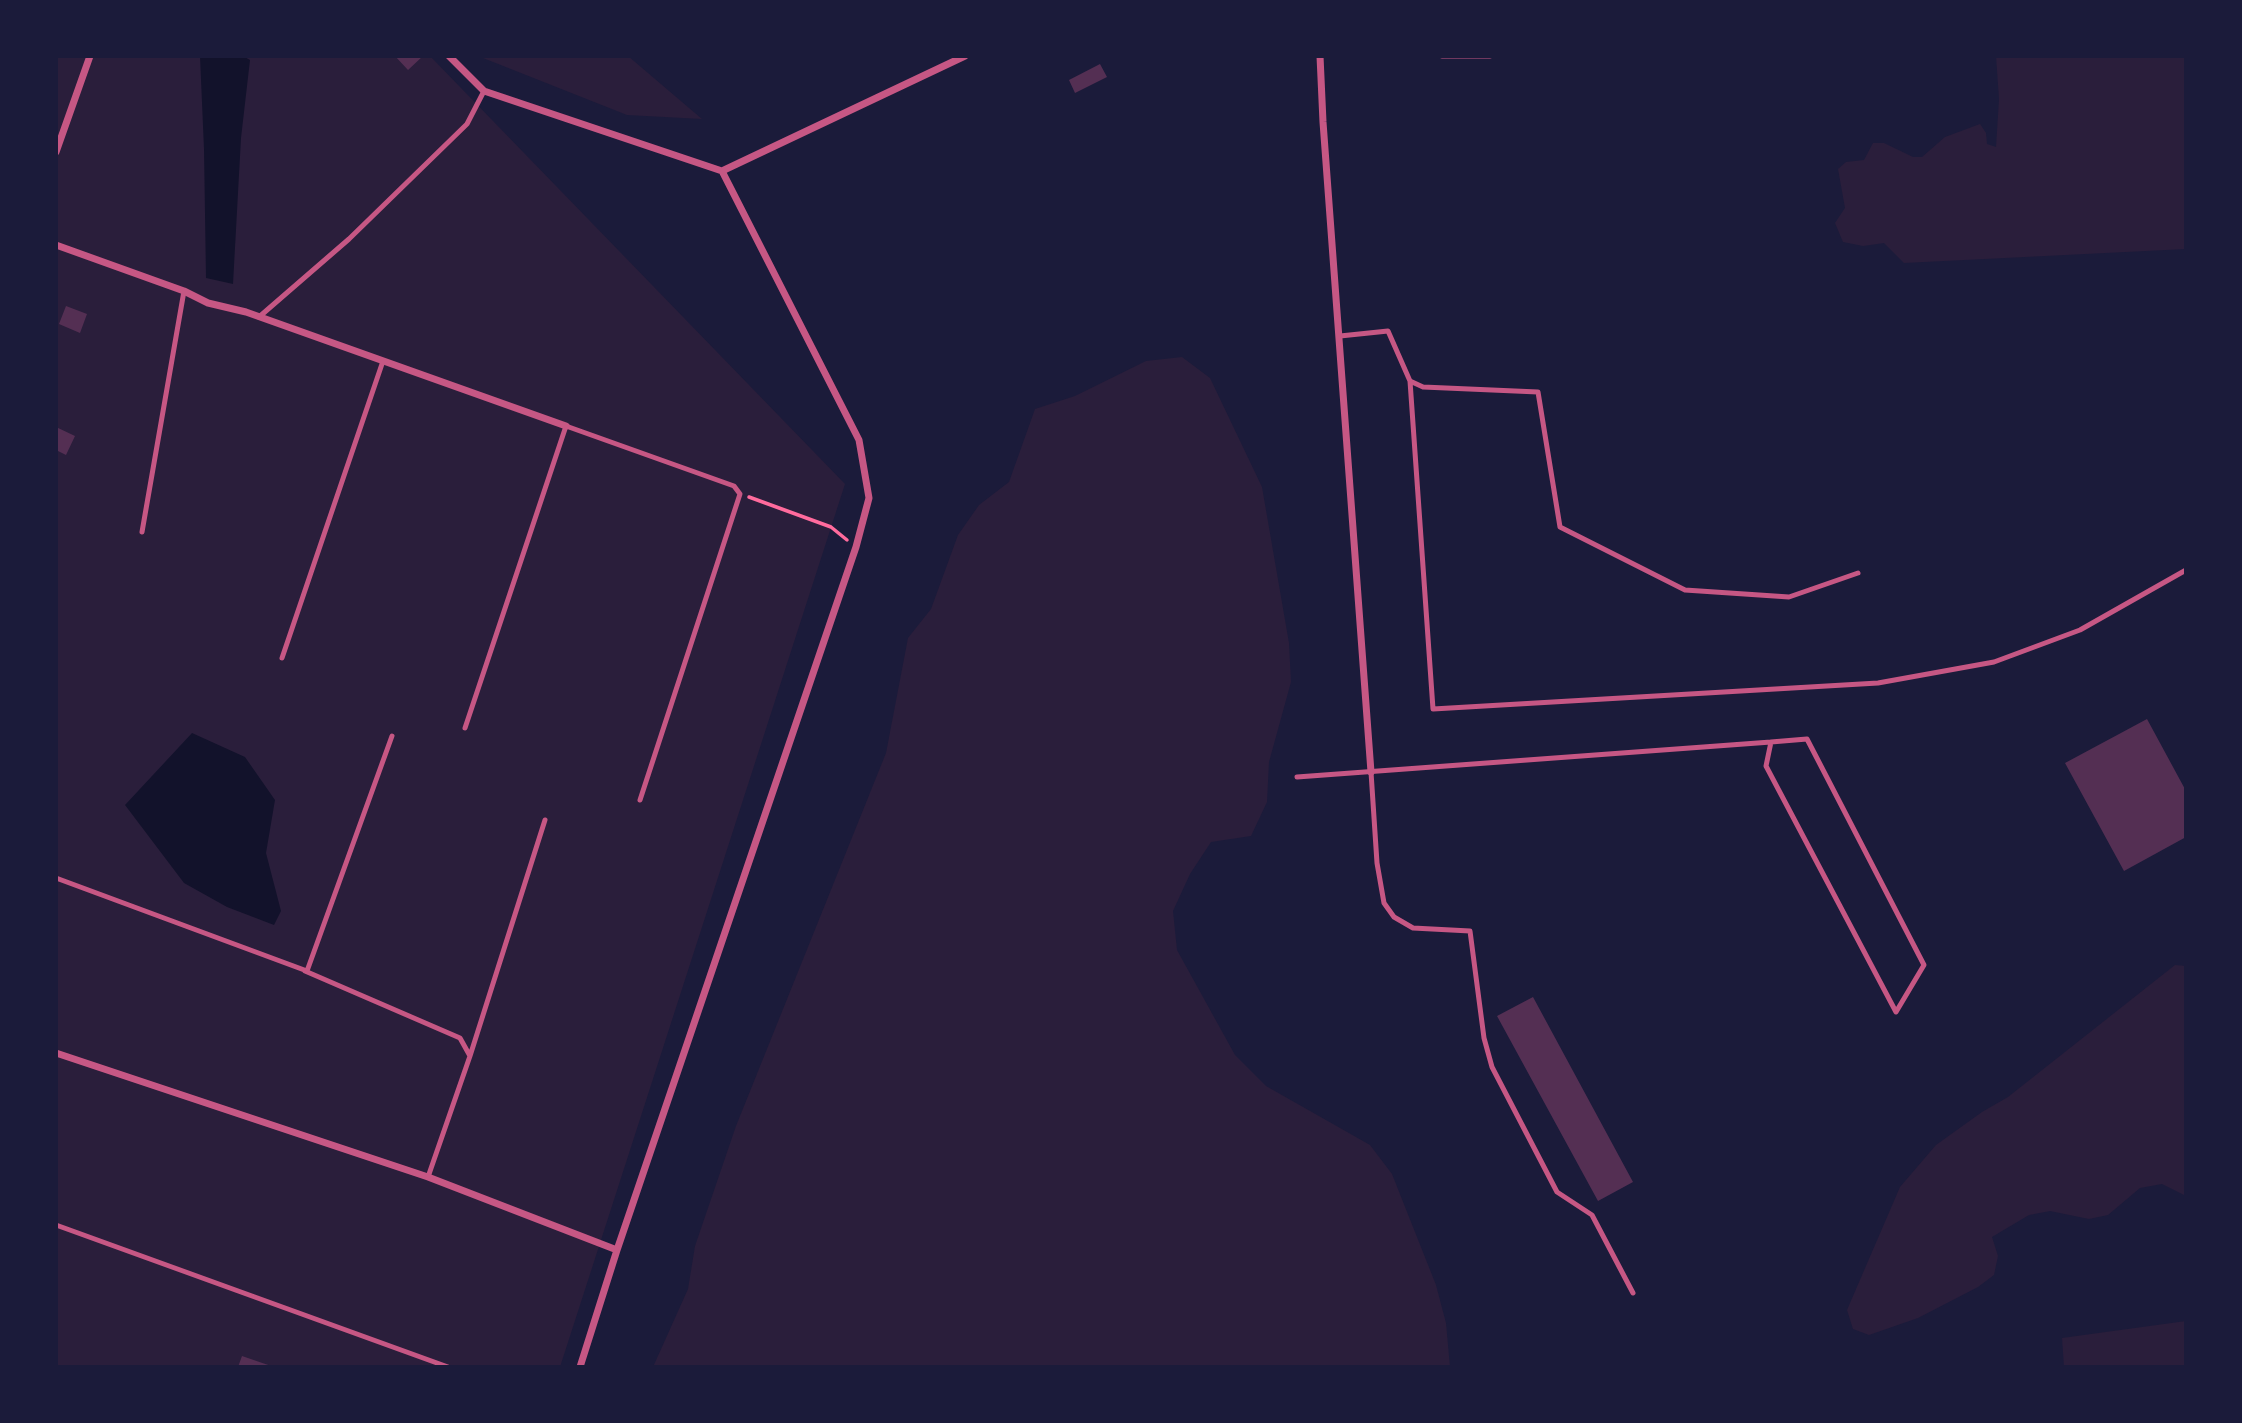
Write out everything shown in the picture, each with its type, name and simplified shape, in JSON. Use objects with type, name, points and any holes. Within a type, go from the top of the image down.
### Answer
[{"type":"street","points":[[56,152],[90,56]]},
{"type":"street","points":[[449,56],[484,91],[722,171],[965,56]]},
{"type":"street","points":[[1320,56],[1371,772]]},
{"type":"street","points":[[580,1367],[617,1250],[856,547],[869,498],[859,440],[722,171]]},
{"type":"street","points":[[56,244],[184,290],[208,303],[260,317],[566,426]]},
{"type":"street","points":[[56,1053],[428,1177],[617,1250]]},
{"type":"lane","points":[[1442,56],[1490,56]]},
{"type":"lane","points":[[260,317],[349,239],[467,124],[484,91]]},
{"type":"lane","points":[[142,532],[184,290]]},
{"type":"lane","points":[[1340,336],[1388,331],[1410,382],[1433,709],[1878,683],[1994,662],[2080,630],[2186,570]]},
{"type":"lane","points":[[282,658],[383,361]]},
{"type":"lane","points":[[1410,382],[1423,387],[1538,392],[1560,527],[1685,590],[1789,597],[1858,573]]},
{"type":"lane","points":[[465,728],[566,426],[734,486],[740,494],[640,800]]},
{"type":"lane","points":[[56,878],[307,971],[392,736]]},
{"type":"lane","points":[[1297,777],[1807,739],[1924,965],[1896,1012],[1766,766],[1771,742]]},
{"type":"lane","points":[[1371,772],[1377,863],[1384,903],[1394,917],[1413,929],[1470,930],[1484,1038],[1492,1067],[1557,1192],[1591,1215],[1633,1293]]},
{"type":"lane","points":[[428,1177],[470,1056],[545,820]]},
{"type":"lane","points":[[298,968],[460,1038],[470,1056]]},
{"type":"lane","points":[[56,1225],[448,1367]]},
{"type":"path","points":[[740,494],[831,527],[856,547]]},
{"type":"shaded area","points":[[56,56],[430,56],[845,484],[560,1367],[56,1367]]},
{"type":"shaded area","points":[[200,56],[243,56],[250,60],[241,138],[233,284],[206,278]]},
{"type":"shaded area","points":[[478,56],[628,56],[702,119],[627,115]]},
{"type":"shaded area","points":[[1996,56],[2186,56],[2186,249],[1904,263],[1884,243],[1863,246],[1843,242],[1835,223],[1845,208],[1838,169],[1846,162],[1864,160],[1873,143],[1884,143],[1913,157],[1922,157],[1945,137],[1980,124],[1986,133],[1987,144],[1996,147],[1999,99]]},
{"type":"shaded area","points":[[1182,357],[1210,378],[1262,487],[1289,643],[1291,682],[1269,762],[1267,802],[1251,836],[1211,842],[1190,874],[1173,911],[1177,950],[1235,1055],[1266,1086],[1370,1145],[1392,1174],[1436,1285],[1446,1323],[1450,1367],[653,1367],[688,1289],[695,1246],[736,1126],[886,753],[908,638],[931,609],[958,535],[979,505],[1009,482],[1035,409],[1075,396],[1146,361]]},
{"type":"shaded area","points":[[192,733],[245,757],[275,800],[266,853],[281,911],[274,925],[227,907],[184,883],[125,805]]},
{"type":"shaded area","points":[[2175,965],[2186,966],[2186,1196],[2162,1184],[2140,1188],[2108,1215],[2089,1219],[2050,1211],[2029,1215],[1992,1237],[1998,1256],[1994,1275],[1978,1287],[1918,1318],[1869,1335],[1853,1329],[1847,1310],[1900,1187],[1936,1145],[2008,1097]]},
{"type":"shaded area","points":[[2186,1321],[2186,1367],[2064,1367],[2062,1338]]},
{"type":"building","points":[[395,56],[423,56],[408,70]]},
{"type":"building","points":[[1100,64],[1107,77],[1075,93],[1069,80]]},
{"type":"building","points":[[66,306],[87,314],[80,333],[59,324]]},
{"type":"building","points":[[56,427],[75,436],[66,455],[56,450]]},
{"type":"building","points":[[2147,719],[2186,791],[2186,837],[2124,871],[2065,763]]},
{"type":"building","points":[[1533,997],[1633,1182],[1598,1201],[1497,1016]]},
{"type":"building","points":[[242,1356],[274,1367],[238,1367]]}]
